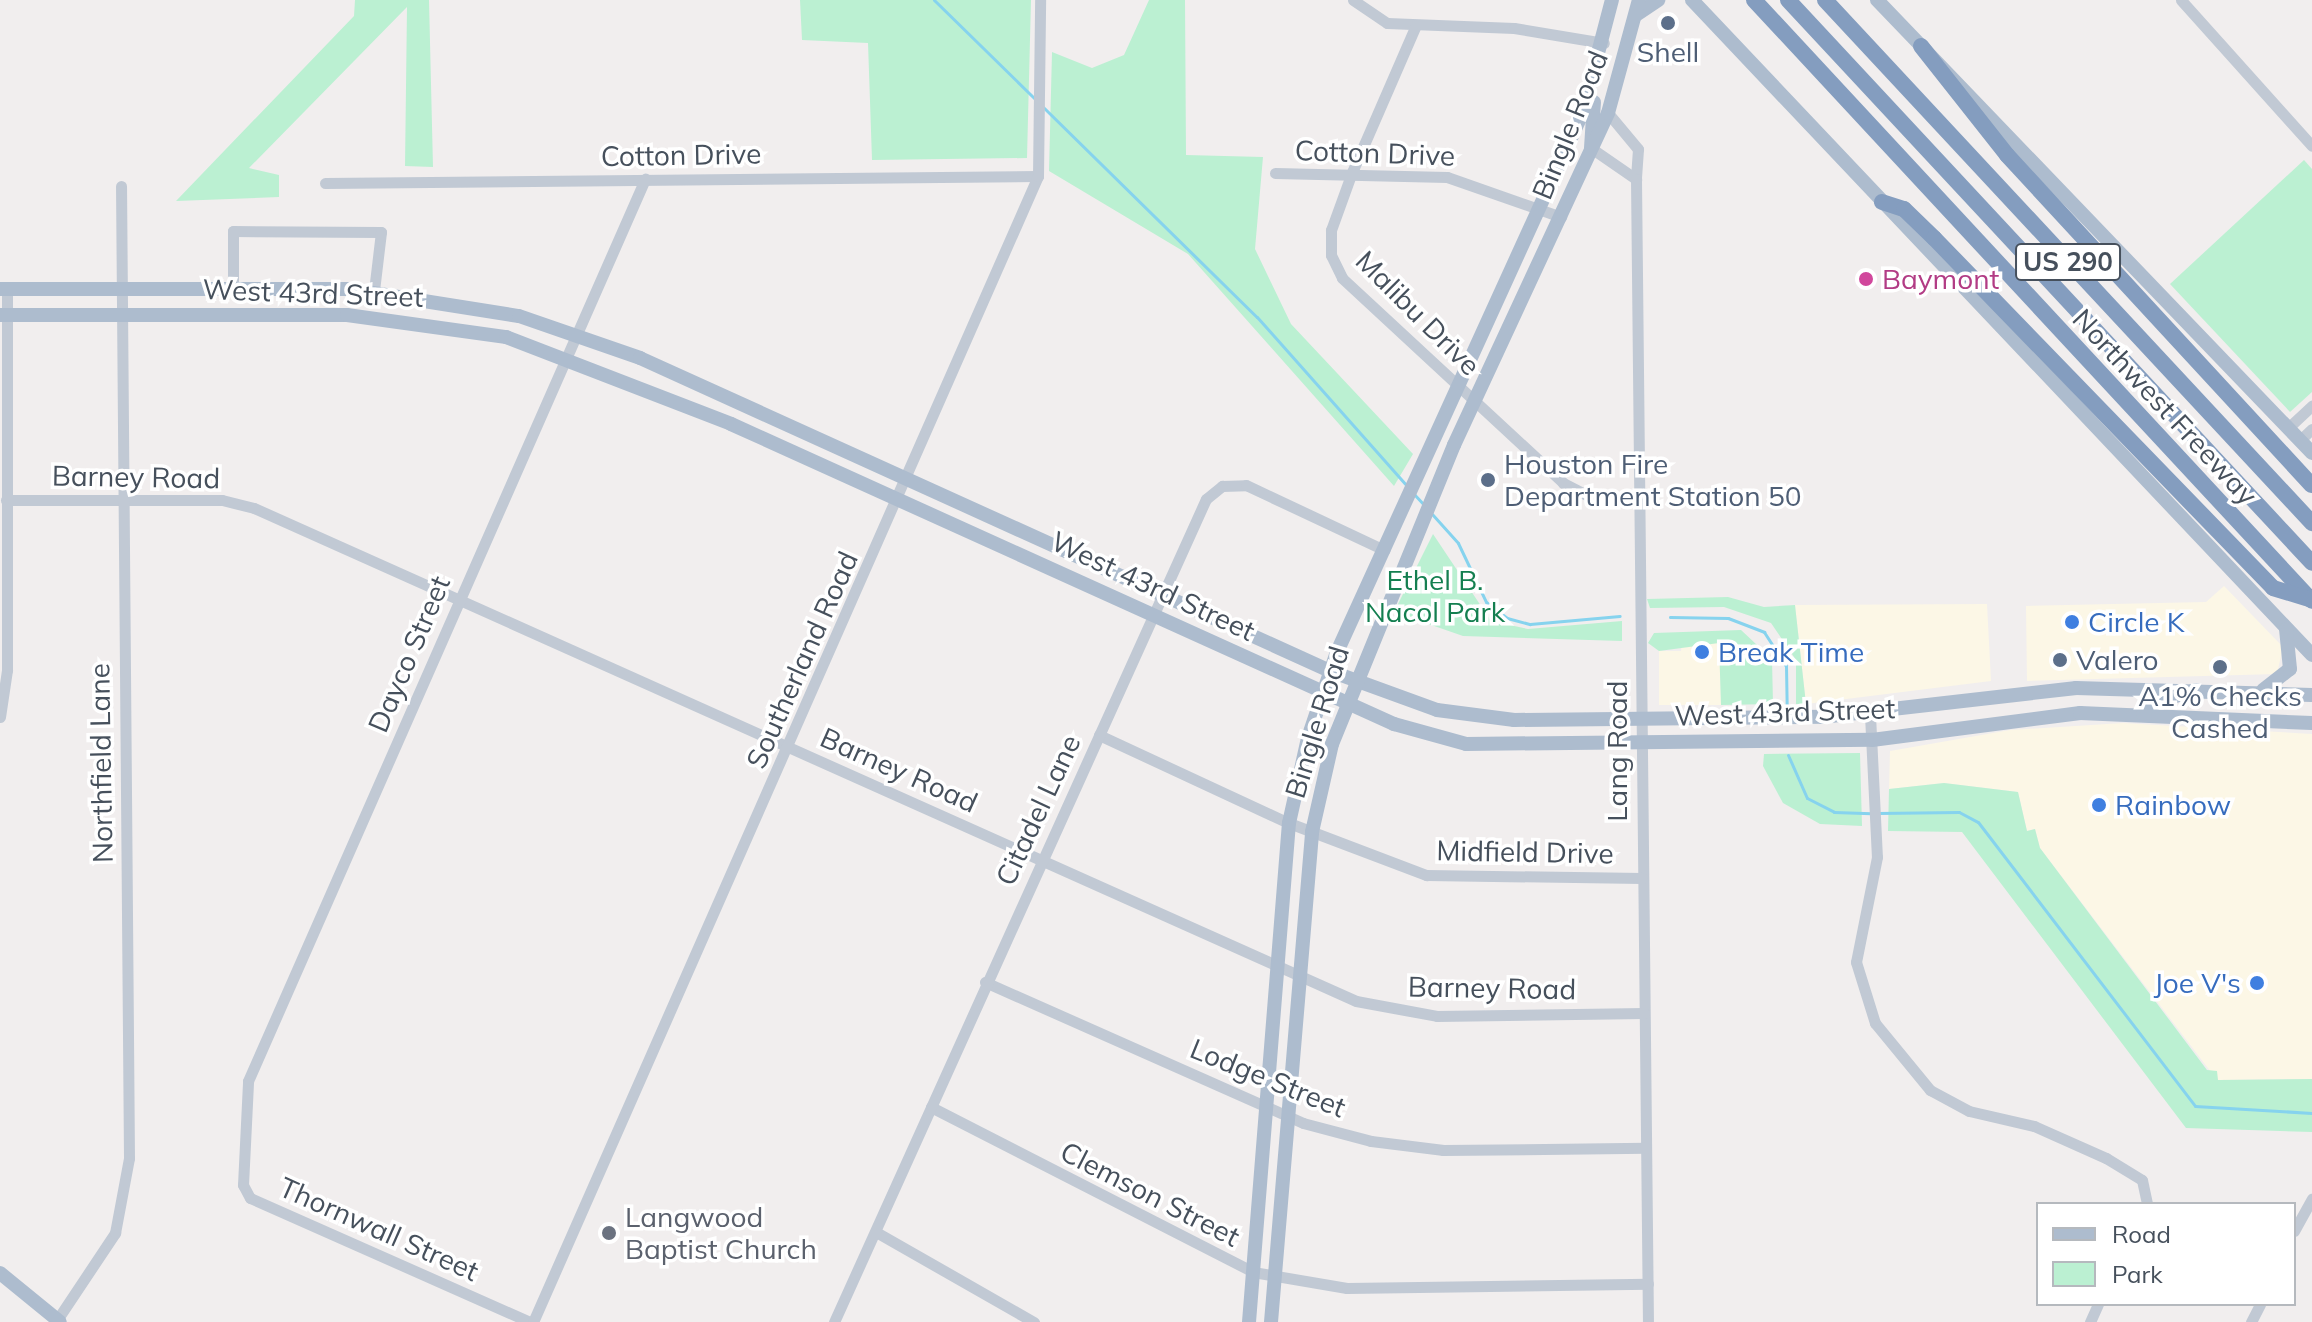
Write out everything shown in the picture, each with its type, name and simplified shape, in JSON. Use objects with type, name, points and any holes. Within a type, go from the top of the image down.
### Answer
[{"type":"highway","name":"Northwest Freeway","points":[[1754,0],[2311,600]]},
{"type":"highway","points":[[1788,0],[2312,563]]},
{"type":"highway","name":"Northwest Freeway","points":[[1825,0],[2312,523]]},
{"type":"highway","points":[[1921,46],[2007,155],[2312,485]]},
{"type":"highway","points":[[1882,202],[1904,209],[1934,238],[2273,588],[2311,600]]},
{"type":"main road","name":"Bingle Road","points":[[1249,1322],[1289,823],[1322,693],[1455,386],[1542,208],[1603,49],[1612,0]]},
{"type":"main road","points":[[1638,7],[1658,0]]},
{"type":"main road","points":[[1877,0],[2312,453]]},
{"type":"main road","points":[[1691,2],[2312,655]]},
{"type":"main road","name":"Bingle Road","points":[[1271,1322],[1312,832],[1345,702],[1454,445],[1608,113],[1638,7]]},
{"type":"main road","points":[[1591,148],[1603,49]]},
{"type":"main road","name":"West 43rd Street","points":[[3,289],[348,289],[434,298],[575,333],[909,477],[1352,681],[1437,710],[1514,720],[1870,715],[2029,691],[2200,688],[2312,695]]},
{"type":"main road","points":[[347,315],[348,289]]},
{"type":"main road","name":"West 43rd Street","points":[[3,315],[347,315],[447,324],[564,357],[731,424],[898,501],[1026,555],[1322,693],[1430,737],[1513,747],[1872,740],[2027,715],[2248,716],[2312,723]]},
{"type":"main road","points":[[731,424],[738,401]]},
{"type":"main road","points":[[1434,436],[1454,445]]},
{"type":"main road","points":[[1026,555],[1036,535]]},
{"type":"main road","points":[[2289,629],[2312,641]]},
{"type":"main road","points":[[2248,716],[2256,690],[2290,669],[2289,629]]},
{"type":"main road","points":[[2143,714],[2155,702],[2200,688]]},
{"type":"main road","points":[[2027,715],[2029,691]]},
{"type":"main road","points":[[1513,747],[1514,720]]},
{"type":"main road","points":[[0,1273],[59,1321]]},
{"type":"street","name":"Southerland Road","points":[[532,1322],[909,477],[1038,176],[1042,120],[1040,0]]},
{"type":"street","points":[[1353,0],[1378,20],[1416,25],[1514,28],[1603,49]]},
{"type":"street","points":[[2181,0],[2312,146]]},
{"type":"street","name":"Malibu Drive","points":[[1416,25],[1352,172],[1331,230],[1331,255],[1342,278],[1563,483],[1595,499],[1639,500]]},
{"type":"street","name":"Lang Road","points":[[1608,113],[1638,149],[1648,1322]]},
{"type":"street","points":[[1591,148],[1636,179]]},
{"type":"street","name":"Cotton Drive","points":[[1275,173],[1352,172],[1447,177],[1561,217]]},
{"type":"street","name":"Cotton Drive","points":[[325,183],[1038,176]]},
{"type":"street","name":"Dayco Street","points":[[243,1155],[248,1081],[564,357],[645,179]]},
{"type":"street","name":"Northfield Lane","points":[[59,1321],[115,1233],[129,1158],[121,186]]},
{"type":"street","points":[[233,288],[233,231],[381,232],[374,291]]},
{"type":"street","points":[[0,717],[7,670],[3,289]]},
{"type":"street","points":[[2288,428],[2312,406]]},
{"type":"street","points":[[2300,440],[2312,429]]},
{"type":"street","name":"Citadel Lane","points":[[834,1322],[1040,859],[1206,499],[1222,486],[1246,485],[1384,550]]},
{"type":"street","name":"Barney Road","points":[[6,500],[222,500],[254,508],[1356,1001],[1415,1014],[1644,1013]]},
{"type":"street","points":[[1870,715],[1876,825],[1856,962],[1866,1007],[1899,1061],[1930,1090],[1969,1111],[2034,1126],[2129,1171],[2142,1180],[2147,1202]]},
{"type":"street","name":"Midfield Drive","points":[[1099,735],[1289,823],[1426,875],[1642,878]]},
{"type":"street","name":"Lodge Street","points":[[985,982],[1288,1117],[1418,1148],[1646,1148]]},
{"type":"street","name":"Clemson Street","points":[[931,1107],[1253,1272],[1347,1288],[1648,1284]]},
{"type":"street","name":"Thornwall Street","points":[[243,1155],[250,1198],[532,1322]]},
{"type":"street","points":[[2296,1227],[2310,1199]]},
{"type":"street","points":[[876,1232],[1034,1322]]},
{"type":"shaded area","points":[[2224,586],[2283,647],[2277,674],[2027,681],[2026,606],[2206,602]]},
{"type":"shaded area","points":[[1987,604],[1991,681],[1806,704],[1795,605]]},
{"type":"shaded area","points":[[1682,643],[1720,643],[1721,705],[1659,705],[1659,651],[1681,651]]},
{"type":"shaded area","points":[[2123,723],[2312,734],[2312,1079],[2217,1080],[2040,848],[2035,829],[2027,831],[2018,792],[1944,783],[1889,789],[1890,751],[2010,730]]},
{"type":"green space","points":[[355,0],[429,0],[433,167],[405,166],[407,7],[249,168],[279,175],[279,197],[176,201],[354,16]]},
{"type":"green space","points":[[800,0],[1031,0],[1027,158],[872,160],[868,43],[802,40]]},
{"type":"green space","points":[[1149,0],[1185,0],[1186,155],[1263,157],[1255,249],[1291,324],[1413,454],[1394,486],[1188,254],[1049,171],[1052,52],[1092,68],[1124,55]]},
{"type":"green space","points":[[2304,160],[2312,169],[2312,392],[2290,412],[2170,284]]},
{"type":"green space","name":"Ethel B. Nacol Park","points":[[1433,534],[1491,621],[1528,629],[1622,621],[1622,641],[1463,636],[1394,612]]},
{"type":"green space","points":[[1728,597],[1764,607],[1795,605],[1806,704],[1796,704],[1796,660],[1771,623],[1724,607],[1650,608],[1647,599]]},
{"type":"green space","points":[[1741,630],[1772,659],[1773,704],[1721,705],[1719,643],[1659,651],[1648,643],[1654,633]]},
{"type":"green space","points":[[1860,753],[1862,826],[1820,824],[1783,803],[1763,766],[1764,754]]},
{"type":"green space","points":[[1944,783],[2018,792],[2027,831],[2035,829],[2040,848],[2207,1070],[2217,1071],[2218,1080],[2312,1079],[2312,1132],[2186,1128],[1962,832],[1888,831],[1889,789]]},
{"type":"waterway","points":[[934,0],[1034,98]]},
{"type":"waterway","points":[[1042,106],[1257,317],[1408,487]]},
{"type":"waterway","points":[[1413,493],[1424,505]]},
{"type":"waterway","points":[[1432,514],[1458,543],[1486,602],[1507,618],[1530,624],[1620,616]]},
{"type":"waterway","points":[[1670,617],[1728,618],[1764,632],[1786,666],[1787,705]]},
{"type":"waterway","points":[[1788,755],[1807,798],[1834,812],[1871,813]]},
{"type":"waterway","points":[[1878,813],[1959,812],[1978,822],[2195,1106],[2312,1113]]},
{"type":"place","name":"Shell","points":[[1668,23]]},
{"type":"place","name":"Baymont","points":[[1866,279]]},
{"type":"place","name":"Houston Fire Department Station 50","points":[[1488,480]]},
{"type":"place","name":"Circle K","points":[[2072,622]]},
{"type":"place","name":"Break Time","points":[[1702,652]]},
{"type":"place","name":"Valero","points":[[2060,660]]},
{"type":"place","name":"A1% Checks Cashed","points":[[2220,667]]},
{"type":"place","name":"Rainbow","points":[[2099,805]]},
{"type":"place","name":"Joe V's","points":[[2257,983]]},
{"type":"place","name":"Langwood Baptist Church","points":[[609,1233]]}]
